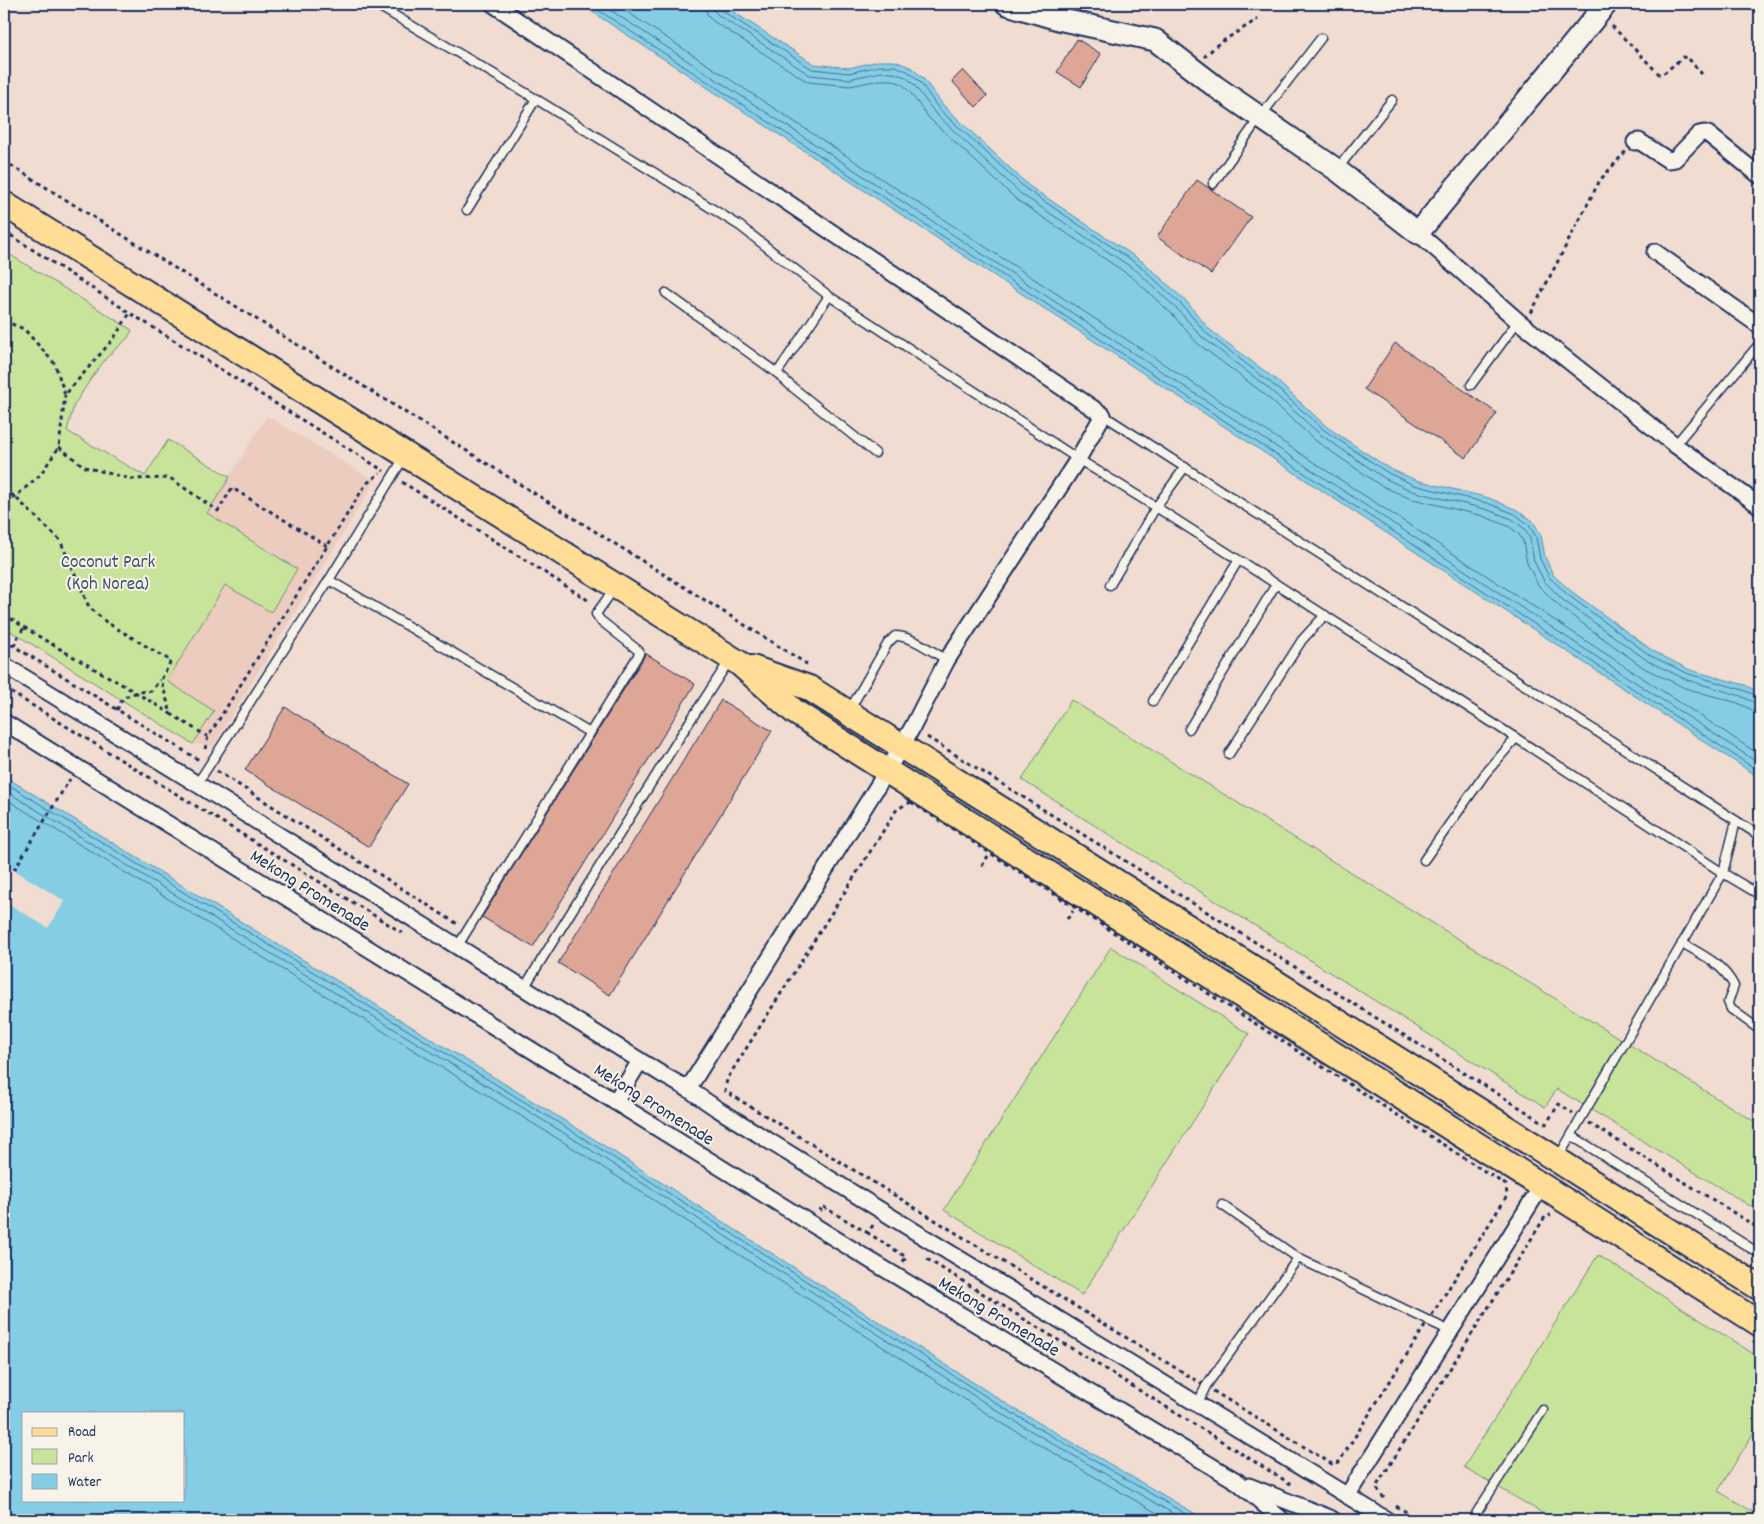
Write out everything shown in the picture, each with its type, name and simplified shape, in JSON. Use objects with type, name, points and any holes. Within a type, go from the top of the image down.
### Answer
[{"type":"main road","points":[[4,204],[734,661],[795,712],[1760,1324]]},
{"type":"main road","points":[[734,661],[809,688],[848,713],[906,738],[1557,1160],[1760,1288]]},
{"type":"street","points":[[493,4],[1103,415],[1078,459],[947,660],[887,771],[688,1088]]},
{"type":"street","points":[[1007,4],[1058,19],[1155,40],[1216,87],[1337,170],[1418,233],[1521,323],[1675,445],[1760,506]]},
{"type":"street","points":[[1418,233],[1603,8]]},
{"type":"street","points":[[1635,142],[1639,141],[1668,160],[1675,159],[1699,134],[1708,134],[1760,176]]},
{"type":"street","points":[[1655,252],[1760,326]]},
{"type":"street","points":[[4,665],[640,1061],[688,1088],[724,1113],[902,1224],[1387,1520]]},
{"type":"street","name":"Mekong Promenade","points":[[4,722],[839,1241],[1238,1482],[1282,1520]]},
{"type":"street","points":[[615,1102],[640,1061]]},
{"type":"street","points":[[1346,1496],[1542,1185]]},
{"type":"street","points":[[1238,1482],[1333,1520]]},
{"type":"lane","points":[[375,4],[536,99],[740,226],[829,296],[1078,459],[1156,506],[1238,561],[1760,895]]},
{"type":"lane","points":[[1213,184],[1260,117],[1321,38]]},
{"type":"lane","points":[[467,210],[536,99]]},
{"type":"lane","points":[[1337,170],[1392,100]]},
{"type":"lane","points":[[666,293],[777,373],[875,453]]},
{"type":"lane","points":[[777,373],[829,296]]},
{"type":"lane","points":[[1471,385],[1521,323]]},
{"type":"lane","points":[[1675,445],[1760,343]]},
{"type":"lane","points":[[1103,415],[1760,836]]},
{"type":"lane","points":[[197,784],[329,580],[406,456]]},
{"type":"lane","points":[[1110,585],[1156,506],[1185,467]]},
{"type":"lane","points":[[1153,700],[1238,561]]},
{"type":"lane","points":[[329,580],[590,733]]},
{"type":"lane","points":[[1189,729],[1276,584]]},
{"type":"lane","points":[[457,947],[639,654],[639,651],[600,620],[596,614],[615,587]]},
{"type":"lane","points":[[1229,754],[1302,640],[1325,615]]},
{"type":"lane","points":[[848,713],[888,643],[895,636],[902,636],[947,660]]},
{"type":"lane","points":[[524,988],[676,743],[734,661]]},
{"type":"lane","points":[[1424,860],[1485,774],[1516,738]]},
{"type":"lane","points":[[1557,1160],[1723,873],[1736,821]]},
{"type":"lane","points":[[1682,943],[1716,962],[1730,978],[1734,986],[1728,1002],[1731,1009],[1760,1030]]},
{"type":"lane","points":[[1572,1136],[1760,1254]]},
{"type":"lane","points":[[1222,1205],[1298,1258],[1450,1332]]},
{"type":"lane","points":[[1197,1405],[1206,1386],[1298,1258]]},
{"type":"lane","points":[[1472,1520],[1543,1410]]},
{"type":"path","points":[[1603,8],[1659,74],[1663,74],[1683,57],[1688,58],[1702,74]]},
{"type":"path","points":[[1192,67],[1218,44],[1258,19]]},
{"type":"path","points":[[1521,323],[1600,180],[1635,142]]},
{"type":"path","points":[[4,161],[816,670]]},
{"type":"path","points":[[4,231],[130,313],[394,476],[601,608]]},
{"type":"path","points":[[65,395],[114,338],[130,313]]},
{"type":"path","points":[[4,321],[24,329],[55,364],[65,395],[59,447],[40,475],[15,497],[4,500]]},
{"type":"path","points":[[59,447],[85,467],[131,479],[170,478],[218,511],[232,488],[327,546]]},
{"type":"path","points":[[4,640],[202,762],[208,738],[327,546],[366,484],[383,470]]},
{"type":"path","points":[[4,489],[60,540],[89,607],[106,622],[170,661],[161,680],[151,690],[137,692],[123,698],[117,710]]},
{"type":"path","points":[[4,614],[24,628],[137,692],[208,738]]},
{"type":"path","points":[[14,646],[24,628]]},
{"type":"path","points":[[161,680],[171,714]]},
{"type":"path","points":[[4,688],[412,938]]},
{"type":"path","points":[[906,738],[1546,1124],[1559,1104],[1760,1229]]},
{"type":"path","points":[[209,766],[468,930]]},
{"type":"path","points":[[14,870],[78,767]]},
{"type":"path","points":[[911,802],[990,854],[1506,1185],[1507,1196],[1339,1462],[1332,1464],[725,1091],[727,1079],[897,809],[911,802]]},
{"type":"path","points":[[982,866],[990,854]]},
{"type":"path","points":[[1067,919],[1075,908]]},
{"type":"path","points":[[839,1241],[848,1226],[820,1210],[822,1206],[906,1257],[903,1262],[896,1258]]},
{"type":"path","points":[[1420,1520],[1381,1497],[1376,1487],[1544,1217],[1552,1214]]},
{"type":"path","points":[[864,1220],[881,1231]]},
{"type":"path","points":[[868,1233],[873,1225]]},
{"type":"path","points":[[923,1256],[1300,1490]]},
{"type":"shaded area","points":[[267,416],[375,481],[213,746],[193,744],[213,711],[167,681],[225,585],[297,569],[207,513]]},
{"type":"green space","name":"Coconut Park (Koh Norea)","points":[[4,251],[132,330],[128,338],[107,357],[92,377],[74,405],[67,431],[145,476],[168,440],[230,477],[207,513],[297,569],[271,612],[225,585],[167,681],[214,711],[193,744],[4,627]]},
{"type":"green space","points":[[1071,700],[1760,1125],[1760,1212],[1557,1089],[1545,1107],[1022,780]]},
{"type":"green space","points":[[1111,947],[1249,1034],[1082,1295],[944,1210]]},
{"type":"green space","points":[[1598,1255],[1760,1358],[1760,1422],[1718,1491],[1760,1516],[1760,1520],[1554,1520],[1464,1467]]},
{"type":"water","points":[[580,4],[721,4],[814,64],[849,68],[878,61],[895,61],[912,68],[923,78],[943,105],[1029,186],[1143,262],[1187,302],[1209,329],[1275,379],[1327,427],[1390,469],[1416,480],[1489,498],[1517,510],[1533,521],[1541,535],[1545,557],[1553,575],[1571,591],[1653,651],[1690,670],[1745,685],[1760,693],[1760,778]]},
{"type":"water","points":[[4,776],[578,1129],[1010,1406],[1206,1520],[4,1520]]},
{"type":"pier","points":[[4,864],[65,901],[48,928],[4,901]]},
{"type":"building","points":[[1077,39],[1101,54],[1081,87],[1057,72]]},
{"type":"building","points":[[963,70],[987,96],[976,107],[952,81]]},
{"type":"building","points":[[1197,180],[1251,217],[1211,274],[1157,237]]},
{"type":"building","points":[[1395,343],[1497,413],[1466,458],[1364,389]]},
{"type":"building","points":[[645,653],[695,684],[533,947],[482,917]]},
{"type":"building","points":[[721,700],[772,731],[610,995],[558,963]]},
{"type":"building","points":[[285,707],[408,784],[369,847],[245,770]]}]
